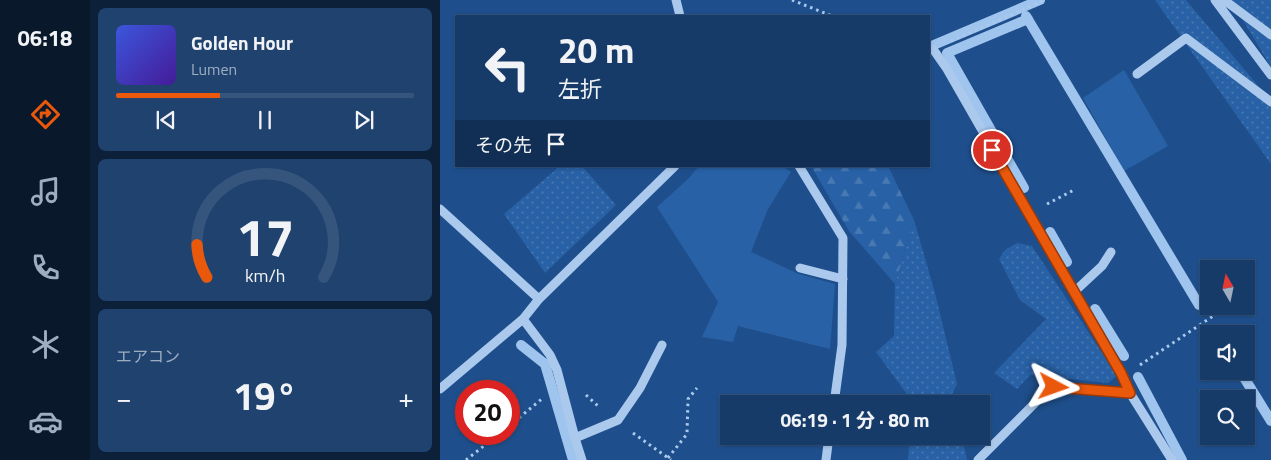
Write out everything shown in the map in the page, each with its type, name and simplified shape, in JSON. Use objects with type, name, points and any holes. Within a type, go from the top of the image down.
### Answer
[{"type":"street","points":[[676,0],[680,15]]},
{"type":"street","points":[[1215,0],[1271,75]]},
{"type":"street","points":[[1224,0],[1271,35]]},
{"type":"street","points":[[1137,74],[1186,38],[1271,102]]},
{"type":"street","points":[[933,49],[947,70],[1123,377],[1130,393],[1172,460]]},
{"type":"street","points":[[440,389],[523,319],[539,299],[675,167]]},
{"type":"street","points":[[800,167],[843,238],[842,345],[835,395]]},
{"type":"street","points":[[440,209],[539,299]]},
{"type":"street","points":[[1074,292],[1102,266],[1111,252]]},
{"type":"street","points":[[800,268],[843,279]]},
{"type":"street","points":[[523,319],[550,355],[557,370],[582,460]]},
{"type":"street","points":[[575,438],[618,420],[640,388],[662,345]]},
{"type":"street","points":[[978,460],[1051,387],[1130,393]]},
{"type":"street","points":[[826,460],[827,445]]},
{"type":"path","points":[[792,0],[830,15]]},
{"type":"path","points":[[933,49],[1045,0]]},
{"type":"path","points":[[1029,214],[1074,190]]},
{"type":"path","points":[[1123,377],[1214,315]]},
{"type":"path","points":[[668,458],[688,434],[688,399],[697,388]]},
{"type":"path","points":[[520,417],[541,400]]},
{"type":"path","points":[[466,460],[485,445]]},
{"type":"green space","points":[[1155,0],[1186,0],[1271,101],[1271,164]]},
{"type":"green space","points":[[1229,0],[1271,0],[1271,67],[1235,7]]},
{"type":"green space","points":[[1124,70],[1168,146],[1124,171],[1083,98]]},
{"type":"green space","points":[[559,167],[583,167],[616,205],[545,273],[504,214]]},
{"type":"green space","points":[[698,167],[784,167],[791,172],[768,209],[751,252],[799,274],[835,284],[830,349],[738,326],[733,342],[702,337],[718,302],[657,207],[688,179]]},
{"type":"green space","points":[[812,167],[888,167],[914,220],[895,284],[849,231]]},
{"type":"green space","points":[[914,220],[935,293],[957,384],[952,395],[908,395],[876,352],[894,336],[895,284]]},
{"type":"green space","points":[[1017,243],[1032,246],[1117,376],[1108,383],[1030,375],[1017,389],[994,373],[1046,319],[1020,300],[999,259],[1005,250]]},
{"type":"green space","points":[[909,445],[964,445],[967,460],[908,460]]},
{"type":"waterway","points":[[930,47],[1040,0]]},
{"type":"waterway","points":[[1026,16],[1199,305]]},
{"type":"waterway","points":[[1024,188],[947,53],[1028,19]]},
{"type":"waterway","points":[[1050,232],[1067,262]]},
{"type":"waterway","points":[[1095,309],[1124,356]]},
{"type":"waterway","points":[[521,345],[545,364],[573,460]]},
{"type":"waterway","points":[[1138,377],[1182,460]]},
{"type":"waterway","points":[[1246,380],[1271,421]]},
{"type":"route","points":[[992,150],[1121,373],[1130,393],[1054,387]]}]
